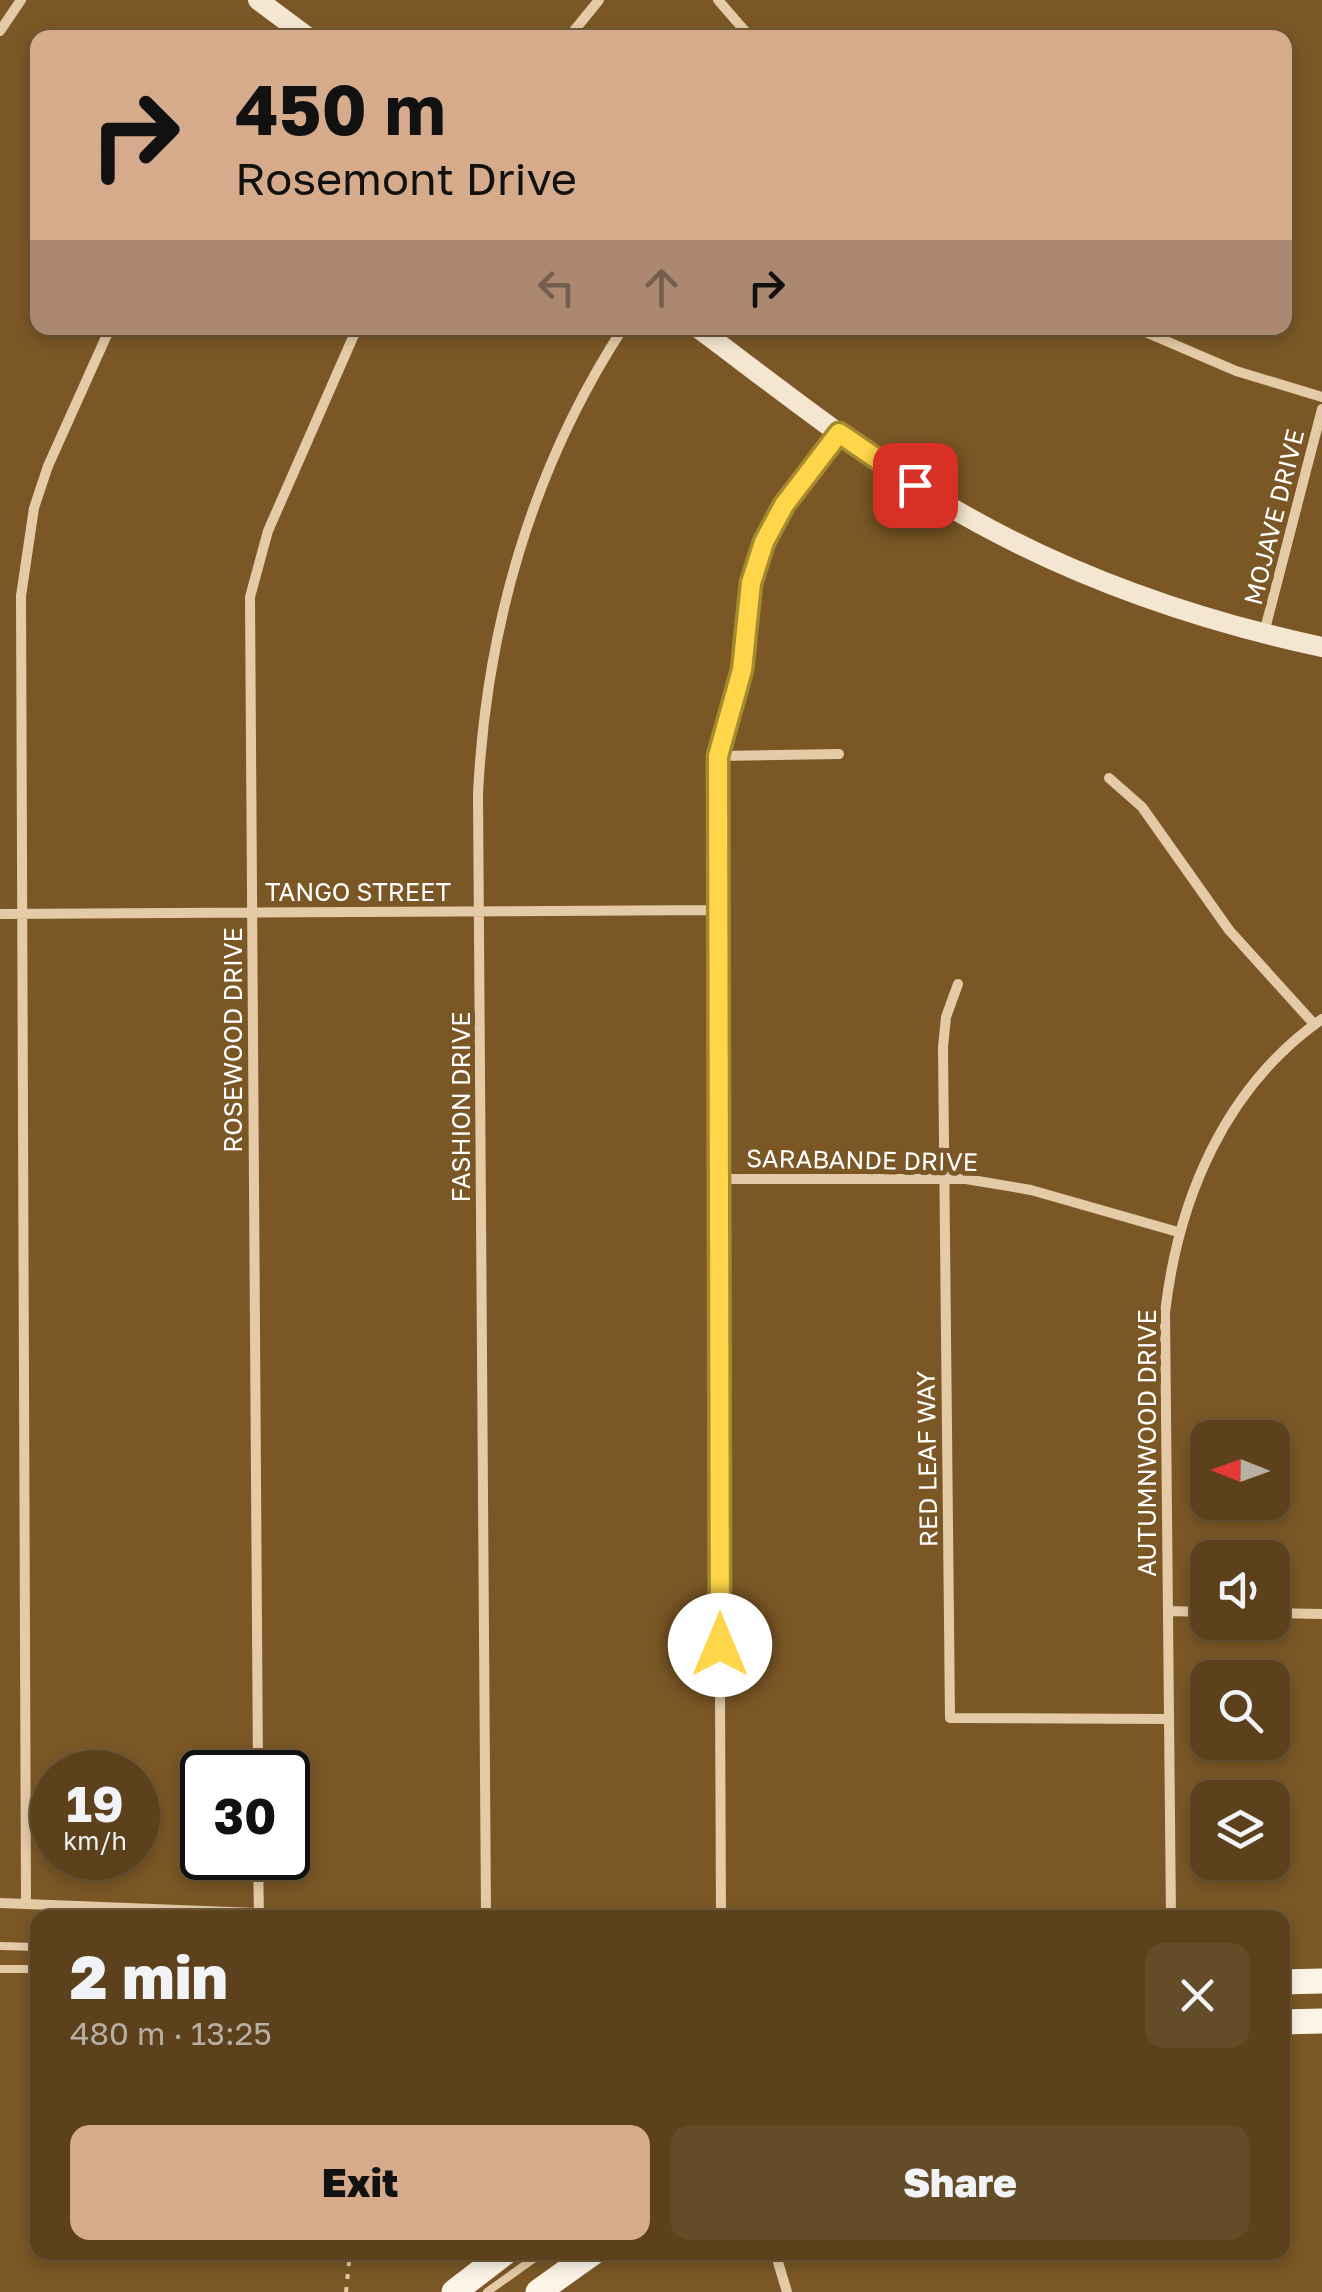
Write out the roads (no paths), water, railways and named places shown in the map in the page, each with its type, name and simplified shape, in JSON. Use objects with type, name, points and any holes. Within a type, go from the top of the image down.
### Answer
[{"type":"main road","points":[[1290,1982],[1322,1981]]},
{"type":"main road","points":[[1290,2022],[1322,2021]]},
{"type":"main road","points":[[454,2292],[496,2260]]},
{"type":"main road","points":[[538,2292],[583,2260]]},
{"type":"street","points":[[0,31],[21,0]]},
{"type":"street","points":[[258,0],[292,30]]},
{"type":"street","points":[[575,30],[599,0]]},
{"type":"street","points":[[718,0],[744,30]]},
{"type":"street","points":[[26,1904],[21,596],[34,508],[48,466],[107,335]]},
{"type":"street","name":"ROSEWOOD DRIVE","points":[[258,1750],[249,620],[254,574],[268,531],[354,335]]},
{"type":"street","name":"FASHION DRIVE","points":[[486,1910],[480,738],[499,621],[516,558],[579,402],[619,335]]},
{"type":"street","points":[[707,335],[839,433],[941,502],[1014,542],[1147,599],[1322,647]]},
{"type":"street","points":[[1152,335],[1236,371],[1322,398]]},
{"type":"street","name":"MOJAVE DRIVE","points":[[1264,634],[1322,409]]},
{"type":"street","points":[[722,1910],[718,756],[742,670],[751,583],[760,552],[784,505],[839,433]]},
{"type":"street","points":[[718,756],[838,754]]},
{"type":"street","points":[[1110,778],[1142,806],[1229,930],[1318,1022]]},
{"type":"street","name":"TANGO STREET","points":[[0,914],[716,910]]},
{"type":"street","name":"RED LEAF WAY","points":[[958,984],[946,1018],[943,1047],[950,1718],[1169,1719]]},
{"type":"street","name":"AUTUMNWOOD DRIVE","points":[[1171,1910],[1165,1313],[1178,1232],[1199,1172],[1218,1136],[1266,1070],[1318,1022]]},
{"type":"street","name":"SARABANDE DRIVE","points":[[718,1179],[944,1178],[1010,1184],[1178,1232]]},
{"type":"street","points":[[1168,1611],[1190,1612]]},
{"type":"street","points":[[1290,1613],[1322,1614]]},
{"type":"street","points":[[258,1880],[258,1910]]},
{"type":"street","points":[[0,1903],[153,1910]]},
{"type":"street","points":[[778,2260],[788,2292]]},
{"type":"lane","points":[[0,1946],[30,1947]]},
{"type":"lane","points":[[0,1969],[30,1969]]},
{"type":"lane","points":[[487,2292],[532,2260]]}]
